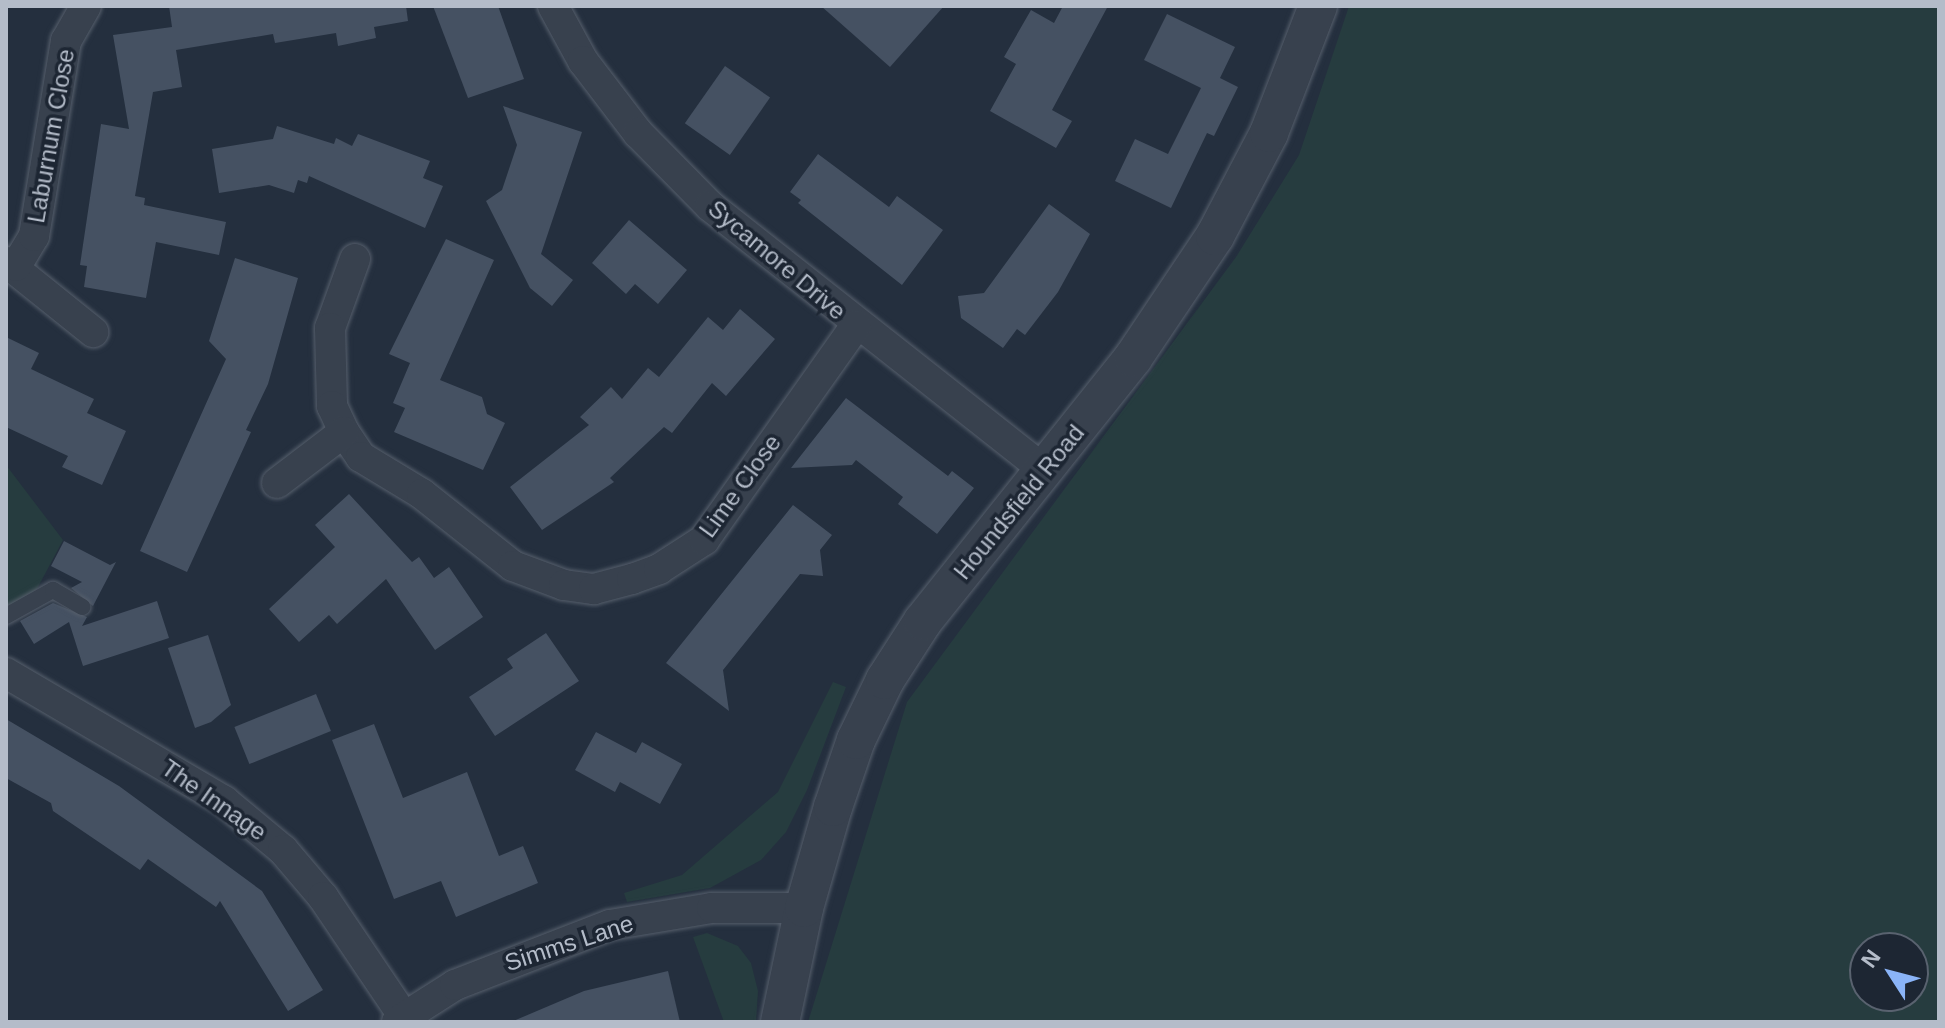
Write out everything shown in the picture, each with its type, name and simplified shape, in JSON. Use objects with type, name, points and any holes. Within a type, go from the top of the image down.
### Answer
[{"type":"street","name":"Laburnum Close","points":[[86,6],[66,41],[34,236],[11,264],[93,332]]},
{"type":"street","name":"Sycamore Drive","points":[[553,6],[583,61],[638,133],[710,206],[856,325],[1046,471]]},
{"type":"street","name":"Houndsfield Road","points":[[780,1022],[804,908],[856,740],[885,680],[923,621],[1046,471],[1133,358],[1215,236],[1269,133],[1318,6]]},
{"type":"street","name":"Lime Close","points":[[355,259],[330,328],[332,406],[344,432],[361,457],[422,494],[513,566],[564,585],[594,589],[659,569],[704,540],[856,325]]},
{"type":"street","points":[[277,483],[344,432]]},
{"type":"street","name":"The Innage","points":[[6,673],[211,793],[283,850],[323,897],[400,1020]]},
{"type":"street","name":"Simms Lane","points":[[400,1020],[509,961],[610,925],[712,908],[804,908]]},
{"type":"lane","points":[[6,616],[53,590],[82,607]]},
{"type":"green space","points":[[1349,6],[1939,6],[1939,1022],[808,1022],[907,702],[1236,257],[1299,155]]},
{"type":"green space","points":[[6,465],[63,540],[37,589],[6,610]]},
{"type":"green space","points":[[833,682],[846,687],[807,790],[786,832],[761,860],[710,888],[627,902],[624,893],[682,875],[778,792]]},
{"type":"green space","points":[[707,933],[738,946],[751,963],[758,991],[756,1022],[724,1022],[693,937]]},
{"type":"building","points":[[169,6],[406,6],[408,21],[374,27],[376,38],[338,46],[336,33],[275,43],[273,34],[176,50],[182,87],[153,92],[135,196],[145,198],[144,205],[226,222],[219,255],[156,242],[146,298],[84,287],[87,266],[80,265],[101,124],[129,129],[113,35],[172,27]]},
{"type":"building","points":[[433,6],[498,6],[524,79],[468,98]]},
{"type":"building","points":[[821,6],[944,6],[890,67]]},
{"type":"building","points":[[1063,6],[1108,6],[1052,110],[1072,121],[1056,148],[990,111],[1016,64],[1004,57],[1031,10],[1054,23]]},
{"type":"building","points":[[1167,14],[1235,47],[1220,78],[1238,87],[1214,136],[1207,133],[1171,208],[1115,181],[1135,139],[1168,154],[1201,88],[1144,60]]},
{"type":"building","points":[[725,66],[770,98],[730,155],[685,123]]},
{"type":"building","points":[[503,106],[582,132],[541,254],[573,280],[552,306],[530,288],[486,201],[502,190],[517,145]]},
{"type":"building","points":[[277,126],[334,144],[336,138],[352,146],[358,134],[430,161],[423,178],[443,186],[425,228],[309,176],[307,183],[298,180],[294,193],[269,185],[219,193],[212,149],[273,139]]},
{"type":"building","points":[[818,154],[889,207],[897,196],[943,230],[902,285],[798,203],[801,200],[790,192]]},
{"type":"building","points":[[1049,204],[1090,234],[1058,292],[1025,335],[1017,329],[1003,348],[961,318],[958,296],[984,293]]},
{"type":"building","points":[[629,220],[687,270],[658,304],[635,284],[626,294],[592,263]]},
{"type":"building","points":[[446,239],[494,260],[440,380],[482,397],[487,414],[505,423],[483,470],[394,432],[405,408],[393,403],[410,363],[389,354]]},
{"type":"building","points":[[235,258],[298,278],[268,384],[246,430],[251,432],[187,572],[140,551],[226,359],[209,341]]},
{"type":"building","points":[[740,309],[775,339],[726,396],[712,383],[672,433],[664,427],[610,478],[614,482],[542,530],[510,487],[589,425],[580,417],[611,387],[622,399],[648,368],[659,377],[708,317],[723,330]]},
{"type":"building","points":[[6,337],[39,353],[31,369],[94,399],[87,413],[126,431],[102,485],[62,467],[68,456],[6,427]]},
{"type":"building","points":[[846,398],[948,476],[952,471],[974,488],[937,534],[898,504],[903,497],[856,460],[852,465],[791,468]]},
{"type":"building","points":[[349,494],[412,562],[419,557],[434,578],[449,567],[483,617],[435,650],[386,579],[337,624],[329,615],[299,642],[269,609],[335,547],[315,525]]},
{"type":"building","points":[[793,505],[832,535],[820,550],[823,576],[800,574],[723,670],[729,711],[666,663]]},
{"type":"building","points":[[64,541],[110,565],[116,562],[93,606],[71,588],[82,582],[51,566]]},
{"type":"building","points":[[157,601],[169,638],[83,666],[69,622],[34,644],[20,621],[53,603],[87,617],[82,626]]},
{"type":"building","points":[[546,633],[579,681],[495,736],[469,697],[513,668],[507,659]]},
{"type":"building","points":[[208,635],[231,705],[211,722],[195,728],[168,648]]},
{"type":"building","points":[[316,694],[331,731],[249,764],[234,727]]},
{"type":"building","points":[[6,719],[119,786],[262,891],[323,990],[288,1011],[220,901],[216,907],[148,859],[140,870],[53,811],[51,803],[6,778]]},
{"type":"building","points":[[374,724],[403,798],[467,772],[499,856],[523,846],[538,883],[456,917],[441,881],[394,899],[332,740]]},
{"type":"building","points":[[596,732],[636,753],[642,742],[682,764],[660,804],[620,782],[615,792],[575,770]]},
{"type":"building","points":[[668,971],[680,1022],[511,1022],[584,991]]}]
